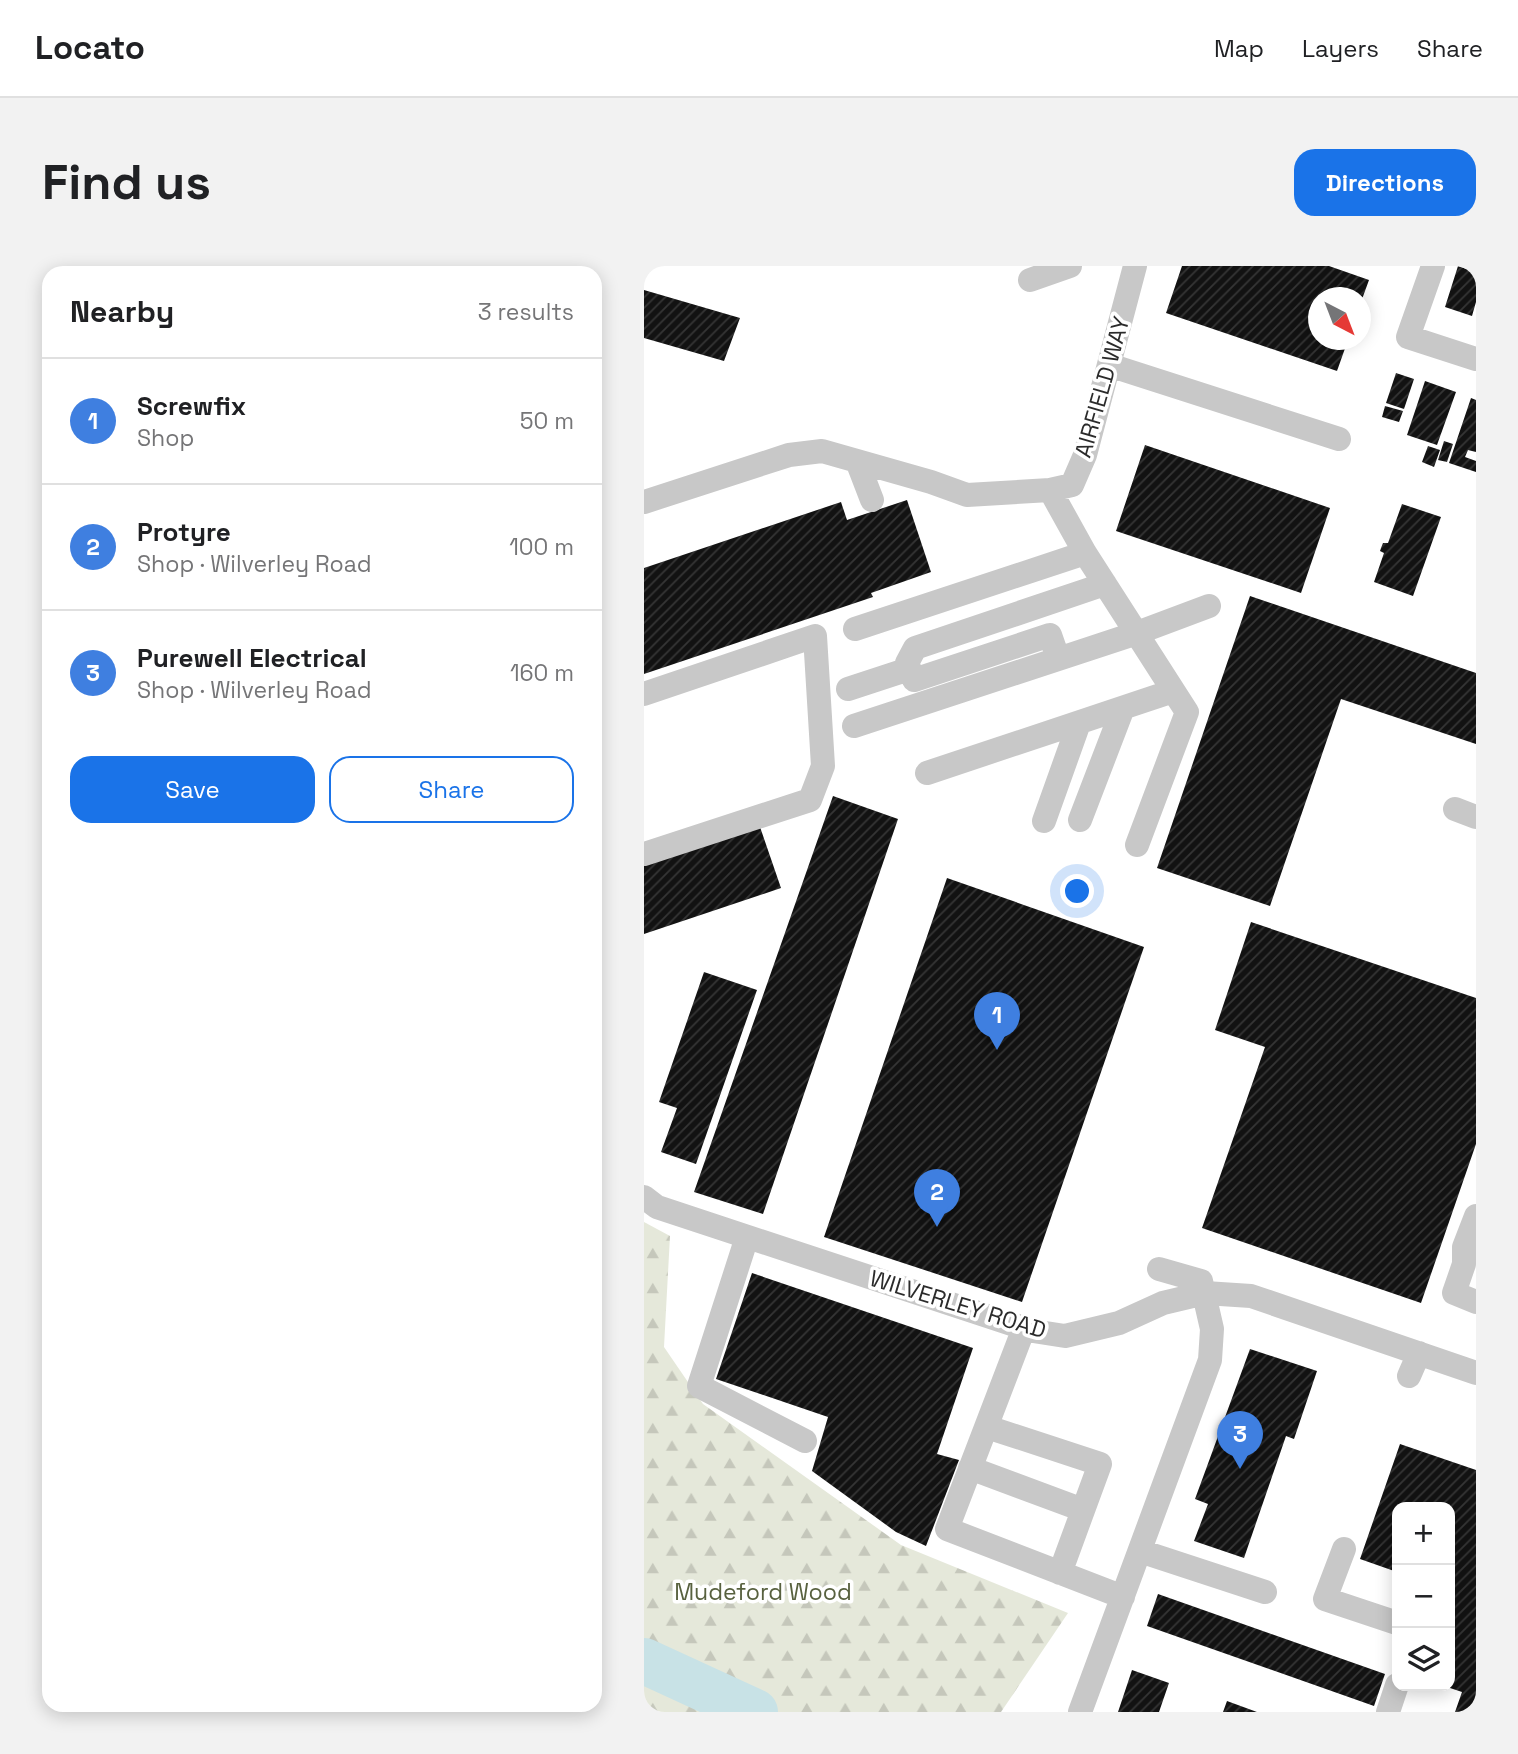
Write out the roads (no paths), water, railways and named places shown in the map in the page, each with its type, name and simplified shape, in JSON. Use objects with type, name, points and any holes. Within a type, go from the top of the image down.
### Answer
[{"type":"street","points":[[1030,280],[1070,266]]},
{"type":"street","name":"AIRFIELD WAY","points":[[644,502],[789,454],[822,451],[967,495],[1050,490],[1072,485],[1085,455],[1135,266]]},
{"type":"street","points":[[1433,266],[1408,337],[1476,359]]},
{"type":"street","points":[[1110,365],[1339,439]]},
{"type":"street","points":[[857,461],[872,500]]},
{"type":"street","points":[[1050,490],[1085,552],[1187,712],[1137,845]]},
{"type":"street","points":[[855,629],[1085,552]]},
{"type":"street","points":[[1058,658],[1050,635],[914,680],[907,663],[915,648],[1105,584]]},
{"type":"street","points":[[853,726],[1136,633],[1209,606]]},
{"type":"street","points":[[644,694],[815,636],[822,766],[810,800],[644,854]]},
{"type":"street","points":[[848,689],[909,669]]},
{"type":"street","points":[[927,773],[1173,691]]},
{"type":"street","points":[[1080,820],[1123,708]]},
{"type":"street","points":[[1044,821],[1079,723]]},
{"type":"street","name":"WILVERLEY ROAD","points":[[644,1197],[657,1207],[1024,1328],[1065,1336],[1119,1323],[1164,1303],[1205,1293],[1251,1296],[1476,1373]]},
{"type":"street","points":[[1465,1297],[1470,1259],[1464,1247],[1476,1216]]},
{"type":"street","points":[[747,1237],[699,1386],[805,1441]]},
{"type":"street","points":[[1080,1712],[1210,1360],[1212,1329],[1200,1281],[1159,1269]]},
{"type":"street","points":[[1024,1328],[947,1529],[1123,1597]]},
{"type":"street","points":[[1409,1376],[1419,1353]]},
{"type":"street","points":[[987,1427],[1100,1464],[1060,1573]]},
{"type":"street","points":[[970,1468],[1083,1510]]},
{"type":"street","points":[[1344,1549],[1325,1599],[1392,1620]]},
{"type":"street","points":[[1140,1551],[1265,1592]]},
{"type":"street","points":[[1388,1712],[1395,1691]]},
{"type":"waterway","points":[[644,1661],[755,1712]]},
{"type":"place","name":"Screwfix","points":[[997,1050]]},
{"type":"place","name":"Protyre","points":[[937,1227]]},
{"type":"place","name":"Purewell Electrical","points":[[1240,1469]]},
{"type":"park label","name":"Mudeford Wood","points":[[763,1592]]}]
